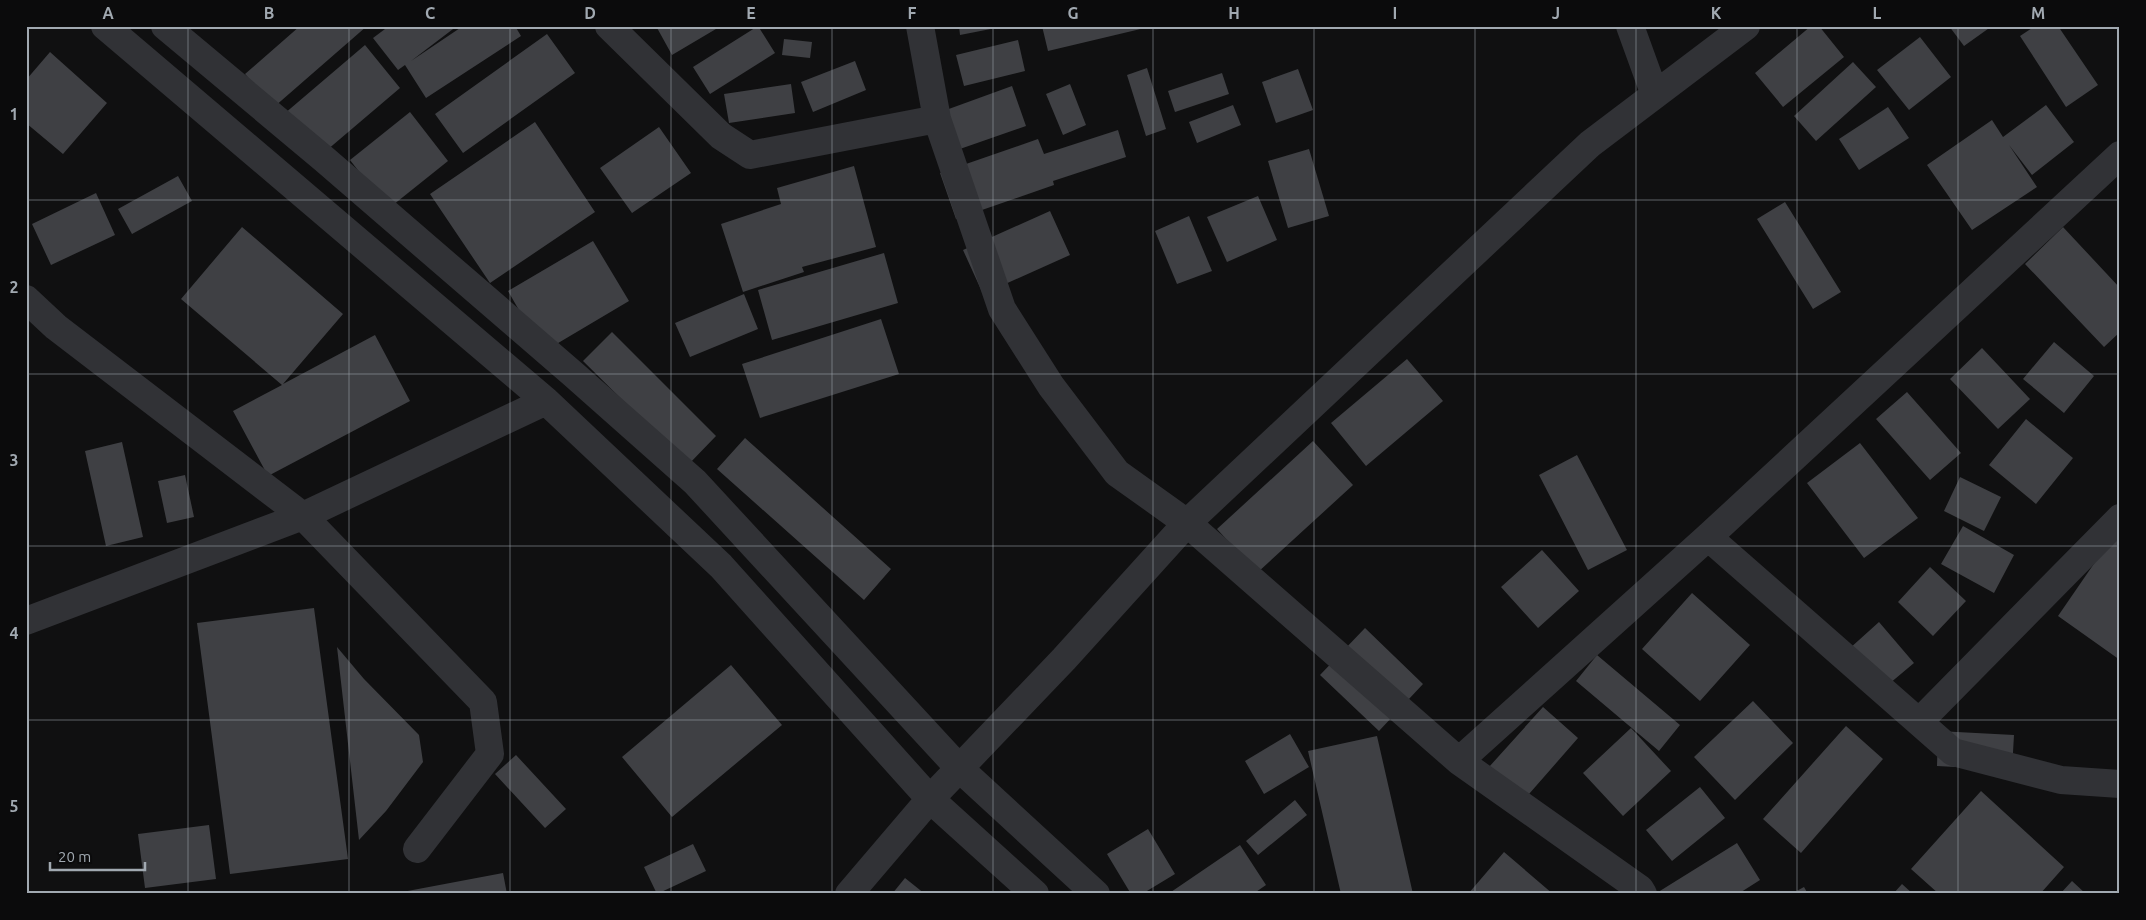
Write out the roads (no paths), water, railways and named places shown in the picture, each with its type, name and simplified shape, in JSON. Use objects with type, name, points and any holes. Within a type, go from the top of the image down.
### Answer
[{"type":"street","points":[[105,26],[546,401],[721,566],[930,799],[1035,894]]},
{"type":"street","points":[[166,26],[414,237],[695,482],[959,768],[1096,894]]},
{"type":"street","points":[[609,26],[721,136],[750,155],[938,119]]},
{"type":"street","points":[[920,26],[938,119],[1002,309],[1051,386],[1117,473],[1187,523],[1459,761],[1640,889],[1643,894]]},
{"type":"street","points":[[1630,26],[1655,95]]},
{"type":"street","points":[[849,894],[930,799],[1064,658],[1187,523],[1590,144],[1746,26]]},
{"type":"street","points":[[1459,761],[1708,537],[2120,155]]},
{"type":"street","points":[[26,298],[56,327],[303,516],[483,702],[490,754],[417,849]]},
{"type":"street","points":[[26,621],[303,516],[546,401]]},
{"type":"street","points":[[1919,722],[2120,518]]},
{"type":"street","points":[[1708,537],[1953,752],[2061,780],[2120,784]]}]
